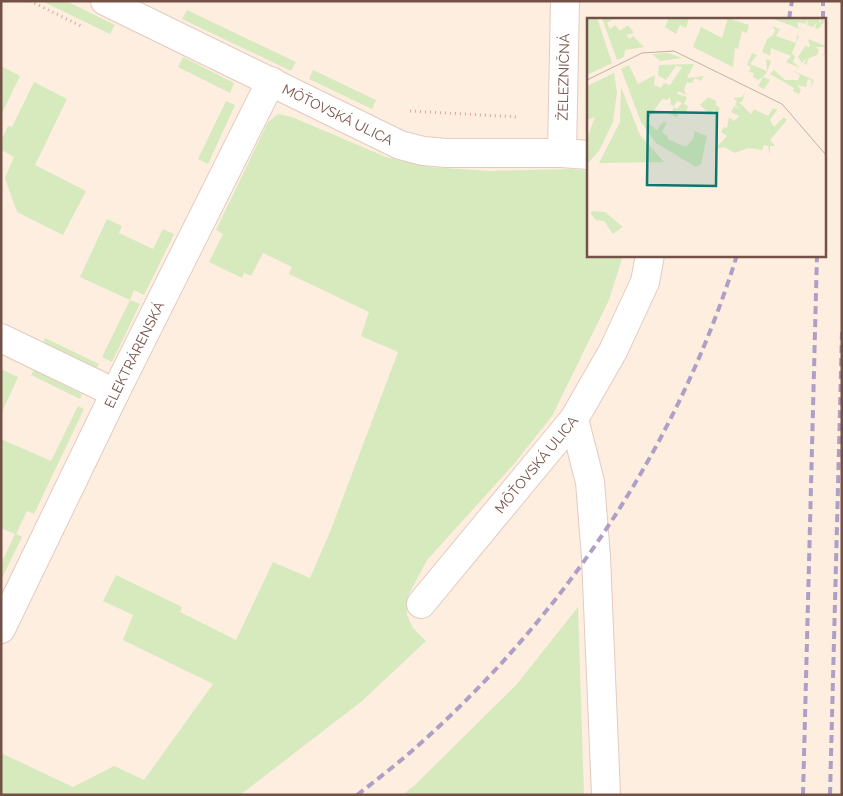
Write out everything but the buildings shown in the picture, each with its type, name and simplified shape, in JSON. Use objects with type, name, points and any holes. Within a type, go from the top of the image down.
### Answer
[{"type":"street","name":"MÔŤOVSKÁ ULICA","points":[[105,1],[400,145],[422,151],[447,153],[575,154]]},
{"type":"street","name":"ŽELEZNIČNÁ","points":[[565,1],[575,154]]},
{"type":"street","name":"ELEKTRÁRENSKÁ","points":[[1,629],[270,81]]},
{"type":"street","name":"MÔŤOVSKÁ ULICA","points":[[421,604],[574,419],[613,350],[641,291],[645,282],[650,256]]},
{"type":"street","points":[[1,338],[116,393]]},
{"type":"street","points":[[574,419],[590,482],[596,557],[606,795]]},
{"type":"path","points":[[410,111],[526,118]]},
{"type":"green space","points":[[42,1],[66,1],[115,25],[110,34]]},
{"type":"green space","points":[[187,10],[296,62],[291,71],[182,19]]},
{"type":"green space","points":[[183,57],[234,83],[230,93],[178,67]]},
{"type":"green space","points":[[1,66],[20,76],[1,115]]},
{"type":"green space","points":[[313,70],[376,100],[372,109],[309,79]]},
{"type":"green space","points":[[34,82],[67,99],[35,165],[86,191],[63,235],[17,212],[5,178],[14,157],[1,150],[1,141],[8,126],[12,127]]},
{"type":"green space","points":[[226,101],[235,105],[208,164],[198,159]]},
{"type":"green space","points":[[278,114],[292,117],[386,157],[429,167],[489,171],[572,169],[587,171],[587,256],[623,256],[609,300],[552,416],[514,464],[427,560],[408,596],[407,615],[413,628],[426,641],[362,701],[240,795],[1,795],[1,753],[73,787],[114,766],[144,780],[213,684],[123,640],[133,615],[103,601],[116,575],[182,607],[180,612],[236,640],[273,562],[310,578],[330,532],[398,352],[361,336],[369,312],[289,274],[292,267],[263,253],[251,276],[244,273],[242,278],[209,262],[223,234],[216,230],[268,122]]},
{"type":"green space","points":[[107,219],[122,226],[119,233],[153,249],[163,229],[174,234],[144,295],[134,290],[130,300],[80,277]]},
{"type":"green space","points":[[130,300],[140,304],[112,362],[102,357]]},
{"type":"green space","points":[[45,338],[99,364],[95,371],[42,346]]},
{"type":"green space","points":[[1,369],[18,377],[1,414]]},
{"type":"green space","points":[[34,370],[82,394],[80,399],[31,375]]},
{"type":"green space","points":[[78,406],[84,409],[34,514],[27,511],[16,534],[22,537],[1,580],[1,564],[15,534],[1,528],[1,439],[51,461]]},
{"type":"green space","points":[[578,607],[584,795],[402,795],[415,785],[517,684]]},
{"type":"railway","points":[[789,18],[792,1]]},
{"type":"railway","points":[[823,1],[823,18]]},
{"type":"railway","points":[[357,795],[414,749],[475,691],[525,637],[571,580],[612,520],[650,457],[684,392],[713,324],[737,256]]},
{"type":"railway","points":[[803,795],[817,256]]},
{"type":"railway","points":[[830,795],[842,332]]}]
